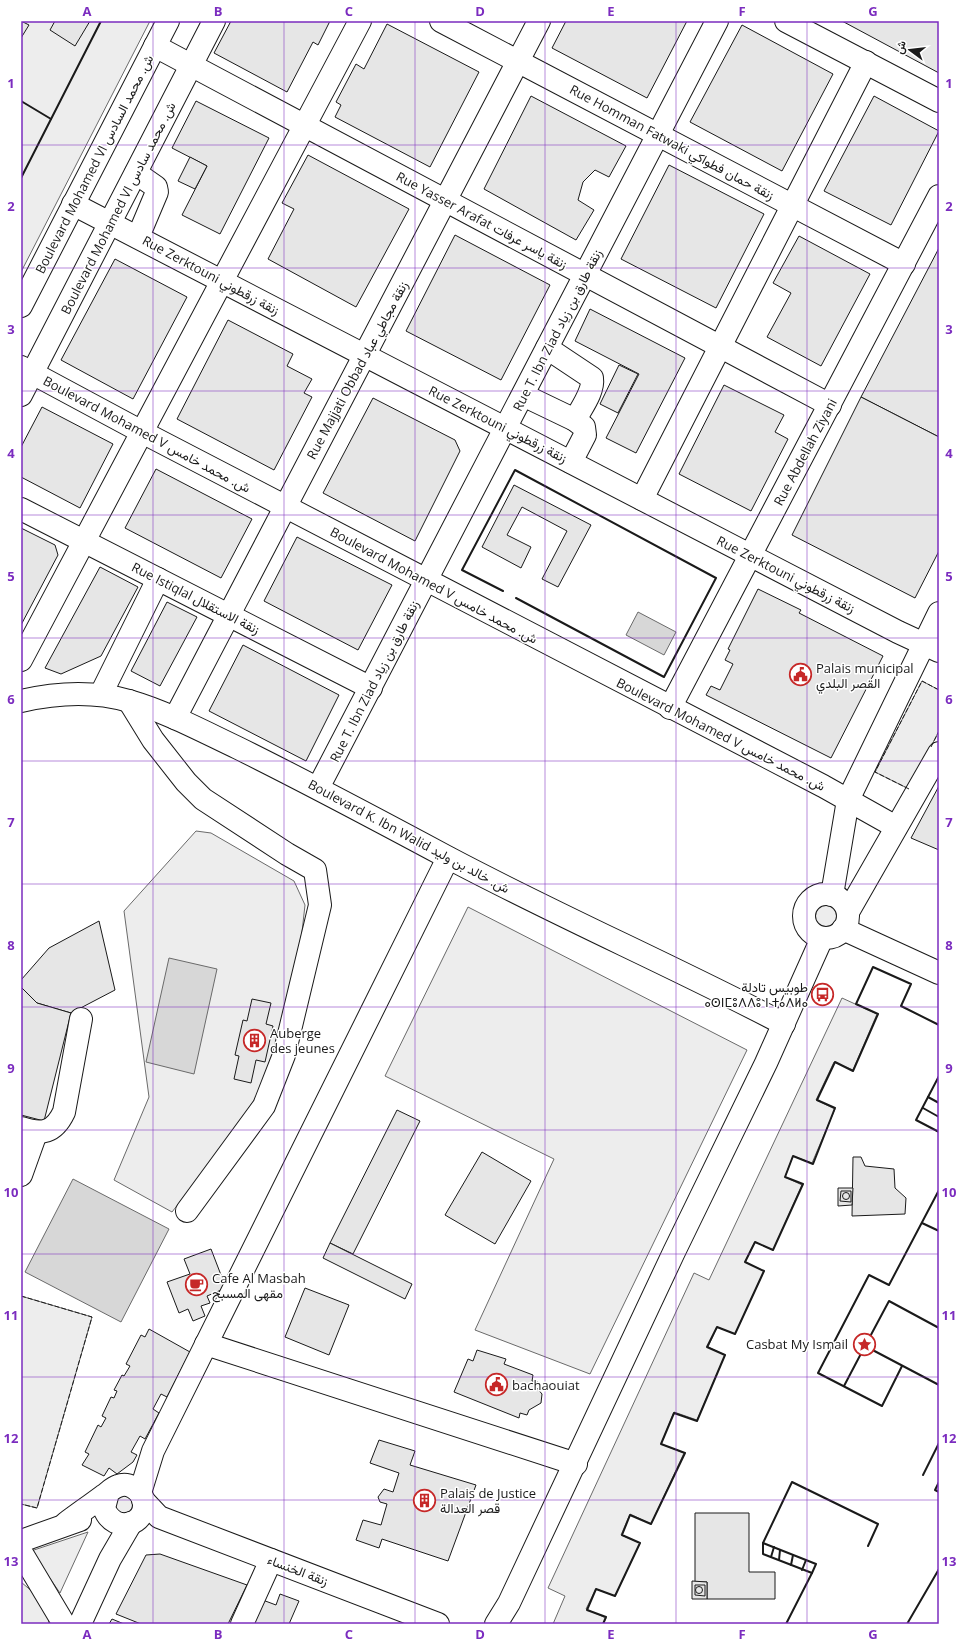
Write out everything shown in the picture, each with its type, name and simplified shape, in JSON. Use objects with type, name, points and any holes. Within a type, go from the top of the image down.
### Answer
[{"type":"street","name":"Boulevard Mohamed VI ش. محمد السادس","points":[[21,306],[168,21]]},
{"type":"street","name":"Boulevard Mohamed VI ش. محمد سادس","points":[[21,395],[27,370],[110,223],[214,21]]},
{"type":"street","points":[[21,660],[360,21]]},
{"type":"street","name":"Rue Homman Fatwaki زنقة حمان فطواكي","points":[[441,21],[904,264]]},
{"type":"street","name":"Rue Majjati Obbad زنقة مجاطي عباد","points":[[175,718],[539,21]]},
{"type":"street","name":"Rue T. Ibn Ziad زنقة طارق بن زياد","points":[[318,788],[717,21]]},
{"type":"street","points":[[786,21],[939,101]]},
{"type":"street","name":"Rue Yasser Arafat زنقة ياسر عرفات","points":[[155,46],[830,405]]},
{"type":"street","points":[[642,499],[866,62]]},
{"type":"street","points":[[136,173],[156,187],[157,192],[138,237]]},
{"type":"street","name":"Rue Abdellah Ziyani","points":[[670,708],[939,196]]},
{"type":"street","name":"Rue Zerktouni زنقة زرقطوني","points":[[74,204],[931,648]]},
{"type":"street","points":[[547,348],[592,378],[593,383],[575,420]]},
{"type":"street","name":"Boulevard Mohamed V ش. محمد خامس","points":[[27,370],[426,581],[848,800],[896,827]]},
{"type":"street","points":[[523,395],[575,420],[585,428],[585,435],[571,462]]},
{"type":"street","name":"Rue Istiqlal زنقة الاستقلال","points":[[21,509],[371,688]]},
{"type":"street","points":[[101,694],[158,579]]},
{"type":"street","points":[[832,895],[848,800],[931,648],[938,618]]},
{"type":"street","name":"Boulevard K. Ibn Walid ش. خالد بن وليد","points":[[21,701],[39,696],[101,694],[129,701],[175,718],[318,788],[448,858],[784,1024]]},
{"type":"street","points":[[129,701],[153,740],[186,782],[203,798],[287,854],[315,870],[320,905],[284,1055],[264,1106],[187,1211]]},
{"type":"street","points":[[846,920],[845,904],[840,898],[832,895],[819,895],[808,904],[806,910],[805,917],[810,930],[822,938],[833,937],[846,920],[896,827],[939,753]]},
{"type":"street","points":[[80,1624],[110,1559],[125,1506],[448,858]]},
{"type":"street","points":[[846,920],[939,973]]},
{"type":"street","points":[[496,1624],[509,1603],[576,1464],[784,1024],[822,938]]},
{"type":"street","points":[[21,1175],[28,1131],[54,1128],[64,1112],[81,1018]]},
{"type":"street","points":[[206,1344],[576,1464]]},
{"type":"street","points":[[21,1541],[66,1523],[125,1506]]},
{"type":"street","name":"زنقة الخنساء","points":[[125,1506],[159,1517],[438,1624]]},
{"type":"street","points":[[21,1552],[64,1624]]},
{"type":"street","points":[[242,1624],[271,1560]]},
{"type":"shaded area","points":[[21,21],[150,21],[21,272]]},
{"type":"shaded area","points":[[638,612],[676,632],[664,655],[626,635]]},
{"type":"shaded area","points":[[922,681],[939,690],[939,731],[909,789],[875,772]]},
{"type":"shaded area","points":[[196,831],[211,833],[294,881],[305,905],[302,932],[286,1020],[261,1090],[223,1147],[172,1212],[114,1180],[149,1097],[124,911]]},
{"type":"shaded area","points":[[826,902],[836,906],[840,916],[836,926],[826,930],[816,926],[812,916],[816,906]]},
{"type":"shaded area","points":[[468,907],[747,1050],[590,1374],[475,1330],[554,1159],[385,1076]]},
{"type":"shaded area","points":[[169,958],[217,969],[194,1074],[146,1062]]},
{"type":"shaded area","points":[[842,998],[877,1014],[853,1070],[834,1062],[816,1100],[835,1109],[812,1163],[793,1156],[785,1177],[802,1185],[773,1250],[755,1242],[745,1262],[764,1271],[735,1334],[717,1327],[708,1347],[725,1355],[697,1420],[674,1412],[661,1444],[684,1453],[651,1524],[630,1514],[621,1535],[640,1543],[615,1596],[596,1589],[586,1609],[606,1618],[603,1624],[553,1624],[565,1596],[548,1588],[694,1273],[709,1280]]},
{"type":"shaded area","points":[[73,1179],[169,1229],[121,1322],[25,1272]]},
{"type":"shaded area","points":[[21,1296],[92,1317],[37,1508],[21,1504]]},
{"type":"shaded area","points":[[127,1495],[135,1503],[130,1514],[117,1512],[115,1501],[118,1497]]},
{"type":"shaded area","points":[[88,1532],[60,1593],[31,1551]]},
{"type":"shaded area","points":[[21,1582],[47,1604],[49,1624],[21,1624]]},
{"type":"building","points":[[21,21],[29,25],[21,38]]},
{"type":"building","points":[[55,21],[90,21],[75,46],[50,30]]},
{"type":"building","points":[[231,21],[330,21],[318,45],[313,42],[287,92],[214,53]]},
{"type":"building","points":[[566,21],[687,21],[647,98],[552,48]]},
{"type":"building","points":[[842,21],[939,21],[939,73]]},
{"type":"building","points":[[387,24],[479,72],[430,167],[335,117],[341,105],[336,102],[356,64],[364,69]]},
{"type":"building","points":[[742,25],[833,74],[782,171],[690,122]]},
{"type":"building","points":[[531,96],[626,146],[609,177],[595,170],[583,182],[578,200],[594,210],[576,240],[484,189]]},
{"type":"building","points":[[874,96],[939,131],[891,225],[824,191]]},
{"type":"building","points":[[196,101],[269,138],[220,234],[182,215],[207,166],[172,148]]},
{"type":"building","points":[[308,155],[409,209],[356,307],[268,259],[294,209],[282,203]]},
{"type":"building","points":[[190,157],[207,166],[195,189],[178,181]]},
{"type":"building","points":[[669,165],[764,214],[716,308],[621,259]]},
{"type":"building","points":[[455,235],[550,285],[501,380],[406,331]]},
{"type":"building","points":[[799,236],[870,274],[821,366],[767,337],[791,293],[773,283]]},
{"type":"building","points":[[939,248],[939,437],[861,397]]},
{"type":"building","points":[[115,259],[187,297],[133,399],[61,360]]},
{"type":"building","points":[[590,309],[685,358],[636,453],[606,438],[639,374],[575,341]]},
{"type":"building","points":[[228,320],[293,354],[287,366],[312,379],[304,393],[312,397],[274,470],[177,419]]},
{"type":"building","points":[[619,365],[638,374],[618,413],[600,404]]},
{"type":"building","points":[[724,385],[784,415],[775,432],[788,439],[751,511],[679,474]]},
{"type":"building","points":[[861,397],[939,437],[939,551],[915,598],[792,535]]},
{"type":"building","points":[[373,398],[455,440],[460,451],[415,541],[323,493]]},
{"type":"building","points":[[42,407],[113,444],[80,508],[21,477],[21,447]]},
{"type":"building","points":[[156,469],[252,519],[221,578],[125,528]]},
{"type":"building","points":[[514,485],[591,525],[558,587],[542,579],[567,531],[522,507],[507,535],[531,547],[521,568],[482,547]]},
{"type":"building","points":[[21,528],[55,545],[58,555],[21,625]]},
{"type":"building","points":[[297,537],[392,585],[358,650],[264,601]]},
{"type":"building","points":[[100,567],[138,587],[101,656],[61,674],[45,668]]},
{"type":"building","name":"Palais municipal القصر البلدي","points":[[758,589],[801,610],[799,613],[883,656],[831,758],[706,695],[711,686],[720,690],[733,664],[725,660],[730,650],[728,649]]},
{"type":"building","points":[[167,602],[197,617],[160,686],[131,671]]},
{"type":"building","points":[[243,645],[339,695],[306,761],[209,711]]},
{"type":"building","points":[[939,786],[939,850],[911,838]]},
{"type":"building","points":[[99,921],[115,990],[71,1013],[37,1003],[21,987],[21,980],[49,948]]},
{"type":"building","points":[[21,987],[37,1003],[71,1013],[44,1121],[21,1115]]},
{"type":"building","name":"Auberge des jeunes","points":[[252,999],[271,1003],[266,1024],[273,1026],[265,1062],[256,1060],[251,1083],[234,1079],[239,1056],[235,1055],[243,1020],[247,1021]]},
{"type":"building","points":[[397,1110],[420,1121],[353,1254],[330,1243]]},
{"type":"building","points":[[482,1152],[531,1181],[495,1244],[445,1215]]},
{"type":"building","points":[[853,1157],[861,1157],[865,1166],[894,1169],[895,1188],[906,1198],[905,1214],[852,1216]]},
{"type":"building","points":[[838,1188],[853,1188],[852,1205],[838,1206]]},
{"type":"building","points":[[841,1191],[851,1191],[851,1202],[840,1201]]},
{"type":"building","points":[[846,1193],[849,1196],[846,1199],[843,1196]]},
{"type":"building","points":[[330,1243],[412,1284],[405,1299],[323,1258]]},
{"type":"building","name":"Cafe Al Masbah مقهى المسبح","points":[[211,1249],[226,1288],[207,1296],[210,1303],[201,1306],[205,1316],[193,1321],[188,1309],[179,1313],[167,1282],[190,1274],[184,1259]]},
{"type":"building","points":[[305,1288],[349,1305],[329,1355],[285,1337]]},
{"type":"building","points":[[149,1329],[190,1352],[167,1397],[161,1394],[153,1409],[159,1413],[145,1439],[140,1436],[131,1452],[137,1455],[133,1462],[117,1474],[109,1468],[104,1476],[82,1465],[89,1454],[85,1452],[98,1425],[101,1427],[106,1418],[102,1416],[111,1397],[114,1398],[117,1391],[114,1390],[122,1375],[124,1376],[130,1366],[126,1364],[141,1335],[145,1337]]},
{"type":"building","name":"bachaouiat","points":[[477,1350],[506,1359],[504,1364],[533,1375],[532,1381],[538,1382],[536,1387],[542,1394],[541,1403],[529,1410],[527,1415],[520,1413],[519,1418],[454,1392],[468,1359],[473,1361]]},
{"type":"building","name":"Palais de Justice قصر العدالة","points":[[379,1440],[415,1451],[410,1465],[476,1485],[448,1561],[382,1539],[379,1548],[356,1540],[363,1520],[381,1525],[387,1504],[380,1502],[378,1497],[384,1489],[393,1492],[399,1473],[370,1463]]},
{"type":"building","points":[[695,1513],[749,1513],[749,1572],[775,1572],[775,1599],[707,1599],[707,1582],[695,1582]]},
{"type":"building","points":[[160,1554],[247,1585],[228,1624],[141,1624],[116,1614],[146,1555]]},
{"type":"building","points":[[692,1581],[707,1582],[707,1599],[692,1599]]},
{"type":"building","points":[[695,1585],[705,1585],[705,1596],[695,1595]]},
{"type":"building","points":[[699,1587],[702,1590],[699,1593],[696,1590]]},
{"type":"building","points":[[280,1594],[299,1601],[289,1624],[249,1624],[260,1599],[276,1605]]},
{"type":"building","points":[[112,1619],[124,1624],[109,1624]]},
{"type":"fence","points":[[909,789],[875,772],[922,681],[939,690]]},
{"type":"fence","points":[[931,747],[939,731]]},
{"type":"fence","points":[[21,1296],[92,1317],[37,1508],[21,1504]]},
{"type":"wall","points":[[21,178],[101,21]]},
{"type":"wall","points":[[21,101],[51,119]]},
{"type":"wall","points":[[503,591],[462,570],[515,470],[716,578],[664,677],[516,598]]},
{"type":"wall","points":[[603,1624],[606,1617],[587,1610],[596,1589],[615,1596],[640,1543],[622,1535],[630,1515],[651,1524],[685,1453],[661,1444],[674,1413],[697,1421],[725,1355],[707,1347],[717,1327],[735,1334],[764,1271],[745,1262],[755,1242],[773,1250],[803,1184],[785,1177],[793,1156],[813,1164],[835,1108],[817,1100],[835,1062],[853,1071],[878,1014],[856,1004],[873,967],[911,984],[901,1006],[939,1025]]},
{"type":"wall","points":[[939,1076],[916,1120],[939,1132]]},
{"type":"wall","points":[[928,1097],[939,1103]]},
{"type":"wall","points":[[923,1108],[939,1117]]},
{"type":"wall","points":[[902,1366],[882,1406],[818,1373],[869,1275],[889,1285],[939,1190]]},
{"type":"wall","points":[[922,1223],[939,1231]]},
{"type":"wall","points":[[939,1328],[889,1301],[865,1346],[939,1385]]},
{"type":"wall","points":[[844,1386],[865,1346]]},
{"type":"wall","points":[[923,1475],[939,1443]]},
{"type":"wall","points":[[786,1624],[812,1573],[763,1554],[763,1543],[792,1482],[878,1524],[868,1546]]},
{"type":"wall","points":[[939,1482],[935,1490],[939,1492]]},
{"type":"wall","points":[[763,1543],[816,1564],[812,1573]]},
{"type":"wall","points":[[771,1557],[774,1547]]},
{"type":"wall","points":[[779,1560],[780,1550]]},
{"type":"wall","points":[[791,1565],[793,1555]]},
{"type":"wall","points":[[802,1570],[806,1560]]},
{"type":"wall","points":[[907,1624],[939,1569]]},
{"type":"place","name":"Palais municipal القصر البلدي","points":[[800,675]]},
{"type":"place","name":"طوبيس تادلة ⴰⵙⵏⵎⵓⴷⴷⵓ ⵏ ⵜⴰⴷⵍⴰ","points":[[823,994]]},
{"type":"place","name":"Auberge des jeunes","points":[[254,1040]]},
{"type":"place","name":"Cafe Al Masbah مقهى المسبح","points":[[197,1285]]},
{"type":"place","name":"Casbat My Ismail","points":[[864,1344]]},
{"type":"place","name":"bachaouiat","points":[[497,1385]]},
{"type":"place","name":"Palais de Justice قصر العدالة","points":[[425,1500]]}]
